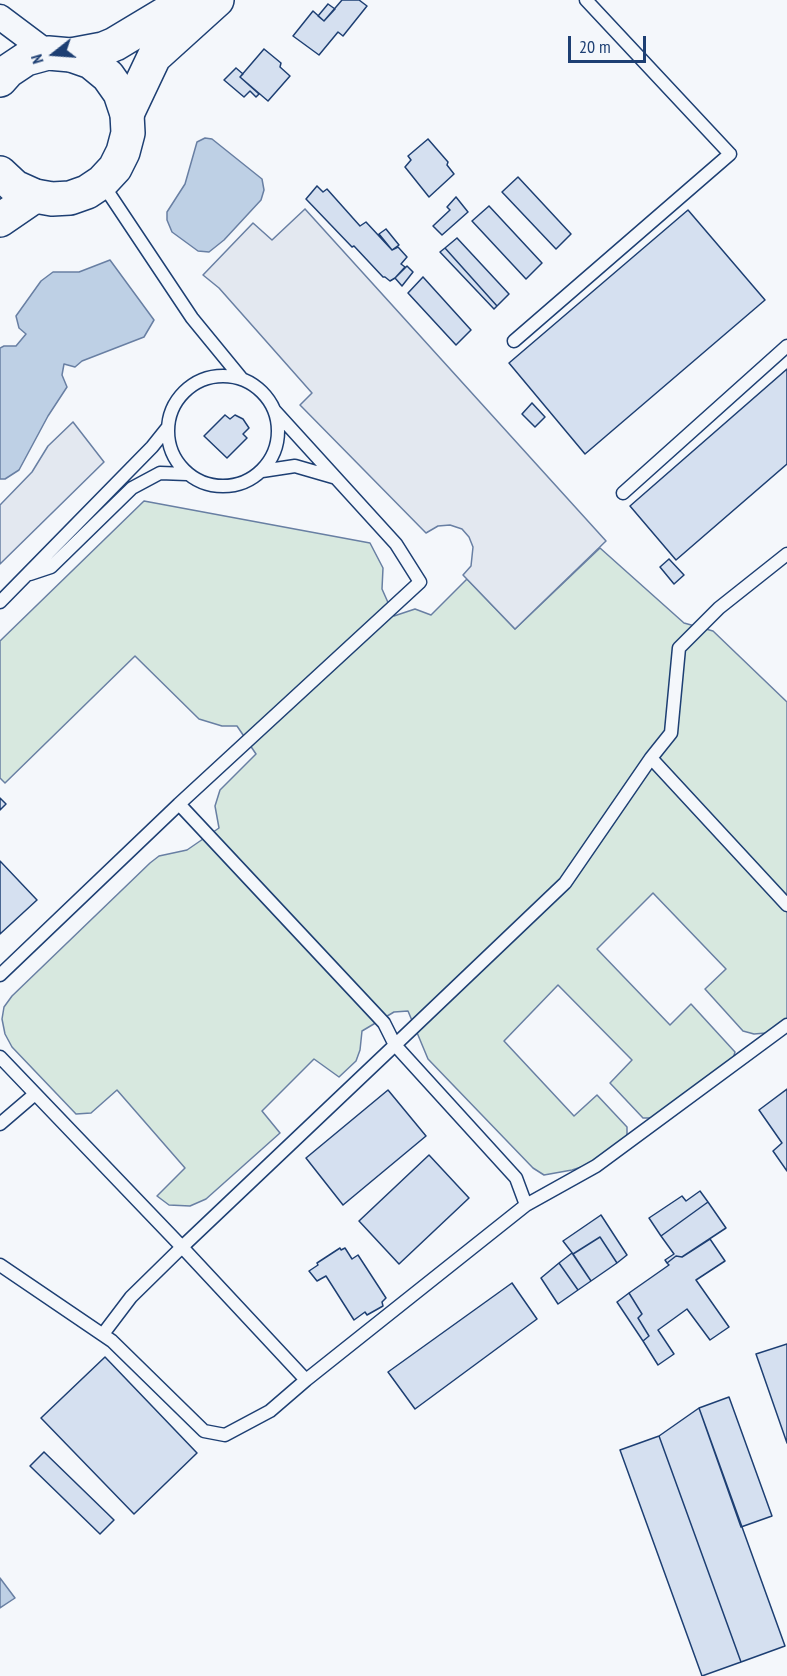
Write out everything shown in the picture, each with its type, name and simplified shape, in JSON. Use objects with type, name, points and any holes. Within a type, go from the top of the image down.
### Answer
[{"type":"main road","points":[[0,80],[8,71],[26,59],[103,49],[115,44],[188,0]]},
{"type":"main road","points":[[127,114],[154,57],[217,0]]},
{"type":"main road","points":[[0,173],[15,187],[35,196],[52,199],[70,198],[87,192],[102,182],[115,168],[123,152],[128,133],[127,114],[120,93],[108,76],[91,62],[59,54]]},
{"type":"main road","points":[[0,220],[35,196]]},
{"type":"street","points":[[0,17],[26,38],[59,54]]},
{"type":"lane","points":[[514,341],[730,154],[586,0]]},
{"type":"lane","points":[[102,182],[192,318],[244,380]]},
{"type":"lane","points":[[623,493],[787,345]]},
{"type":"lane","points":[[0,975],[179,804],[420,582],[396,544],[274,411],[265,394],[250,382],[232,376],[214,376],[196,382],[182,394],[172,409],[168,427],[169,444],[176,460],[187,474]]},
{"type":"lane","points":[[27,575],[51,567],[132,488],[160,473],[187,474],[203,482],[220,486],[237,485],[254,477],[262,471],[276,448],[278,429],[274,411]]},
{"type":"lane","points":[[0,602],[152,447],[168,427]]},
{"type":"lane","points":[[262,471],[295,466],[334,477]]},
{"type":"lane","points":[[103,1334],[131,1297],[182,1247],[565,883],[651,758],[671,733],[679,648],[720,608],[787,554]]},
{"type":"lane","points":[[651,758],[787,905]]},
{"type":"lane","points":[[179,804],[384,1023],[395,1045],[516,1178],[526,1205]]},
{"type":"lane","points":[[0,1265],[103,1334],[204,1431],[225,1435],[270,1411],[526,1205],[596,1166],[787,1025]]},
{"type":"lane","points":[[0,1057],[306,1380]]},
{"type":"lane","points":[[0,1124],[35,1094]]},
{"type":"shaded area","points":[[305,209],[606,541],[515,629],[463,575],[471,566],[473,547],[469,537],[462,529],[450,525],[438,526],[426,533],[300,405],[312,393],[219,288],[203,275],[253,223],[272,240]]},
{"type":"shaded area","points":[[73,422],[104,462],[0,564],[0,505],[32,472],[48,446]]},
{"type":"shaded area","points":[[144,501],[370,543],[383,568],[382,589],[394,616],[415,609],[431,615],[467,579],[515,629],[600,548],[684,623],[713,631],[787,702],[787,1021],[766,1033],[754,1034],[743,1031],[705,989],[726,969],[653,893],[597,949],[670,1025],[691,1004],[735,1052],[733,1059],[653,1118],[643,1118],[610,1083],[632,1060],[558,985],[504,1041],[574,1116],[597,1095],[627,1127],[627,1137],[594,1163],[544,1175],[533,1168],[428,1059],[408,1011],[394,1012],[362,1031],[356,1061],[339,1077],[314,1059],[262,1111],[280,1133],[206,1199],[190,1206],[169,1205],[157,1196],[185,1168],[117,1090],[91,1113],[76,1114],[12,1047],[5,1034],[2,1019],[4,1007],[12,996],[150,863],[159,856],[187,850],[219,828],[215,806],[220,790],[256,754],[237,726],[222,726],[199,719],[135,656],[5,783],[0,778],[0,641]]},
{"type":"water","points":[[205,138],[212,139],[262,179],[264,190],[261,200],[224,240],[209,252],[198,251],[172,232],[167,220],[167,212],[185,184],[197,142]]},
{"type":"water","points":[[110,260],[154,320],[144,337],[82,361],[75,367],[64,364],[62,375],[67,387],[48,416],[19,470],[5,479],[0,479],[0,348],[16,346],[26,334],[19,328],[16,316],[41,281],[53,272],[79,272]]},
{"type":"water","points":[[0,1578],[15,1598],[0,1608]]},
{"type":"building","points":[[342,0],[359,0],[367,6],[343,36],[338,32],[319,55],[293,36],[313,11],[324,21]]},
{"type":"building","points":[[328,4],[335,9],[324,21],[318,16]]},
{"type":"building","points":[[264,49],[281,63],[280,67],[290,76],[268,101],[240,77]]},
{"type":"building","points":[[236,68],[243,74],[240,77],[259,94],[256,97],[250,91],[244,97],[224,80]]},
{"type":"building","points":[[428,139],[448,162],[447,165],[454,174],[429,197],[405,167],[411,160],[408,156]]},
{"type":"building","points":[[518,177],[571,234],[556,249],[502,192]]},
{"type":"building","points":[[317,186],[323,192],[327,189],[360,226],[366,222],[392,250],[398,247],[407,257],[401,264],[405,267],[395,278],[390,281],[383,277],[306,199]]},
{"type":"building","points":[[456,197],[468,212],[442,235],[433,226],[450,210],[447,207]]},
{"type":"building","points":[[489,206],[542,263],[526,279],[472,221]]},
{"type":"building","points":[[688,210],[765,300],[585,454],[509,363]]},
{"type":"building","points":[[386,229],[399,245],[392,250],[379,234]]},
{"type":"building","points":[[457,238],[509,294],[497,306],[445,248]]},
{"type":"building","points":[[445,248],[497,306],[494,309],[440,252]]},
{"type":"building","points":[[407,266],[413,272],[402,286],[395,278]]},
{"type":"building","points":[[423,277],[471,330],[456,345],[408,293]]},
{"type":"building","points":[[787,369],[787,464],[676,560],[630,506]]},
{"type":"building","points":[[532,403],[545,417],[535,427],[522,414]]},
{"type":"building","points":[[225,415],[230,419],[235,415],[243,419],[249,428],[243,434],[247,438],[227,458],[204,436]]},
{"type":"building","points":[[669,559],[684,575],[674,584],[660,567]]},
{"type":"building","points":[[0,798],[6,804],[0,810]]},
{"type":"building","points":[[0,861],[37,900],[0,934]]},
{"type":"building","points":[[787,1089],[787,1171],[773,1151],[782,1143],[759,1110]]},
{"type":"building","points":[[388,1090],[426,1136],[343,1205],[306,1158]]},
{"type":"building","points":[[429,1155],[469,1198],[399,1264],[359,1221]]},
{"type":"building","points":[[700,1191],[708,1202],[661,1236],[649,1218],[682,1196],[686,1201]]},
{"type":"building","points":[[708,1202],[726,1228],[682,1257],[676,1256],[667,1263],[665,1260],[674,1254],[661,1236]]},
{"type":"building","points":[[601,1215],[627,1255],[617,1263],[600,1237],[573,1254],[563,1241]]},
{"type":"building","points":[[600,1237],[617,1263],[591,1281],[573,1254]]},
{"type":"building","points":[[710,1239],[725,1261],[696,1280],[729,1327],[710,1340],[687,1309],[658,1330],[674,1354],[658,1365],[643,1341],[649,1336],[638,1318],[642,1314],[629,1293],[669,1265],[667,1263],[676,1256],[682,1257]]},
{"type":"building","points":[[340,1248],[341,1250],[345,1248],[352,1259],[358,1255],[386,1298],[382,1302],[383,1306],[367,1315],[365,1312],[354,1320],[326,1276],[317,1281],[309,1271]]},
{"type":"building","points":[[572,1253],[591,1281],[578,1290],[559,1263]]},
{"type":"building","points":[[559,1263],[578,1290],[558,1304],[541,1278]]},
{"type":"building","points":[[512,1283],[537,1319],[415,1409],[388,1372]]},
{"type":"building","points":[[629,1293],[642,1314],[638,1318],[649,1336],[643,1341],[617,1302]]},
{"type":"building","points":[[787,1344],[787,1443],[756,1354]]},
{"type":"building","points":[[105,1357],[197,1453],[134,1514],[41,1418]]},
{"type":"building","points":[[729,1397],[772,1516],[741,1527],[699,1408]]},
{"type":"building","points":[[699,1408],[785,1646],[741,1662],[659,1436]]},
{"type":"building","points":[[659,1436],[741,1662],[702,1676],[620,1450]]},
{"type":"building","points":[[44,1452],[114,1520],[100,1534],[30,1466]]}]
